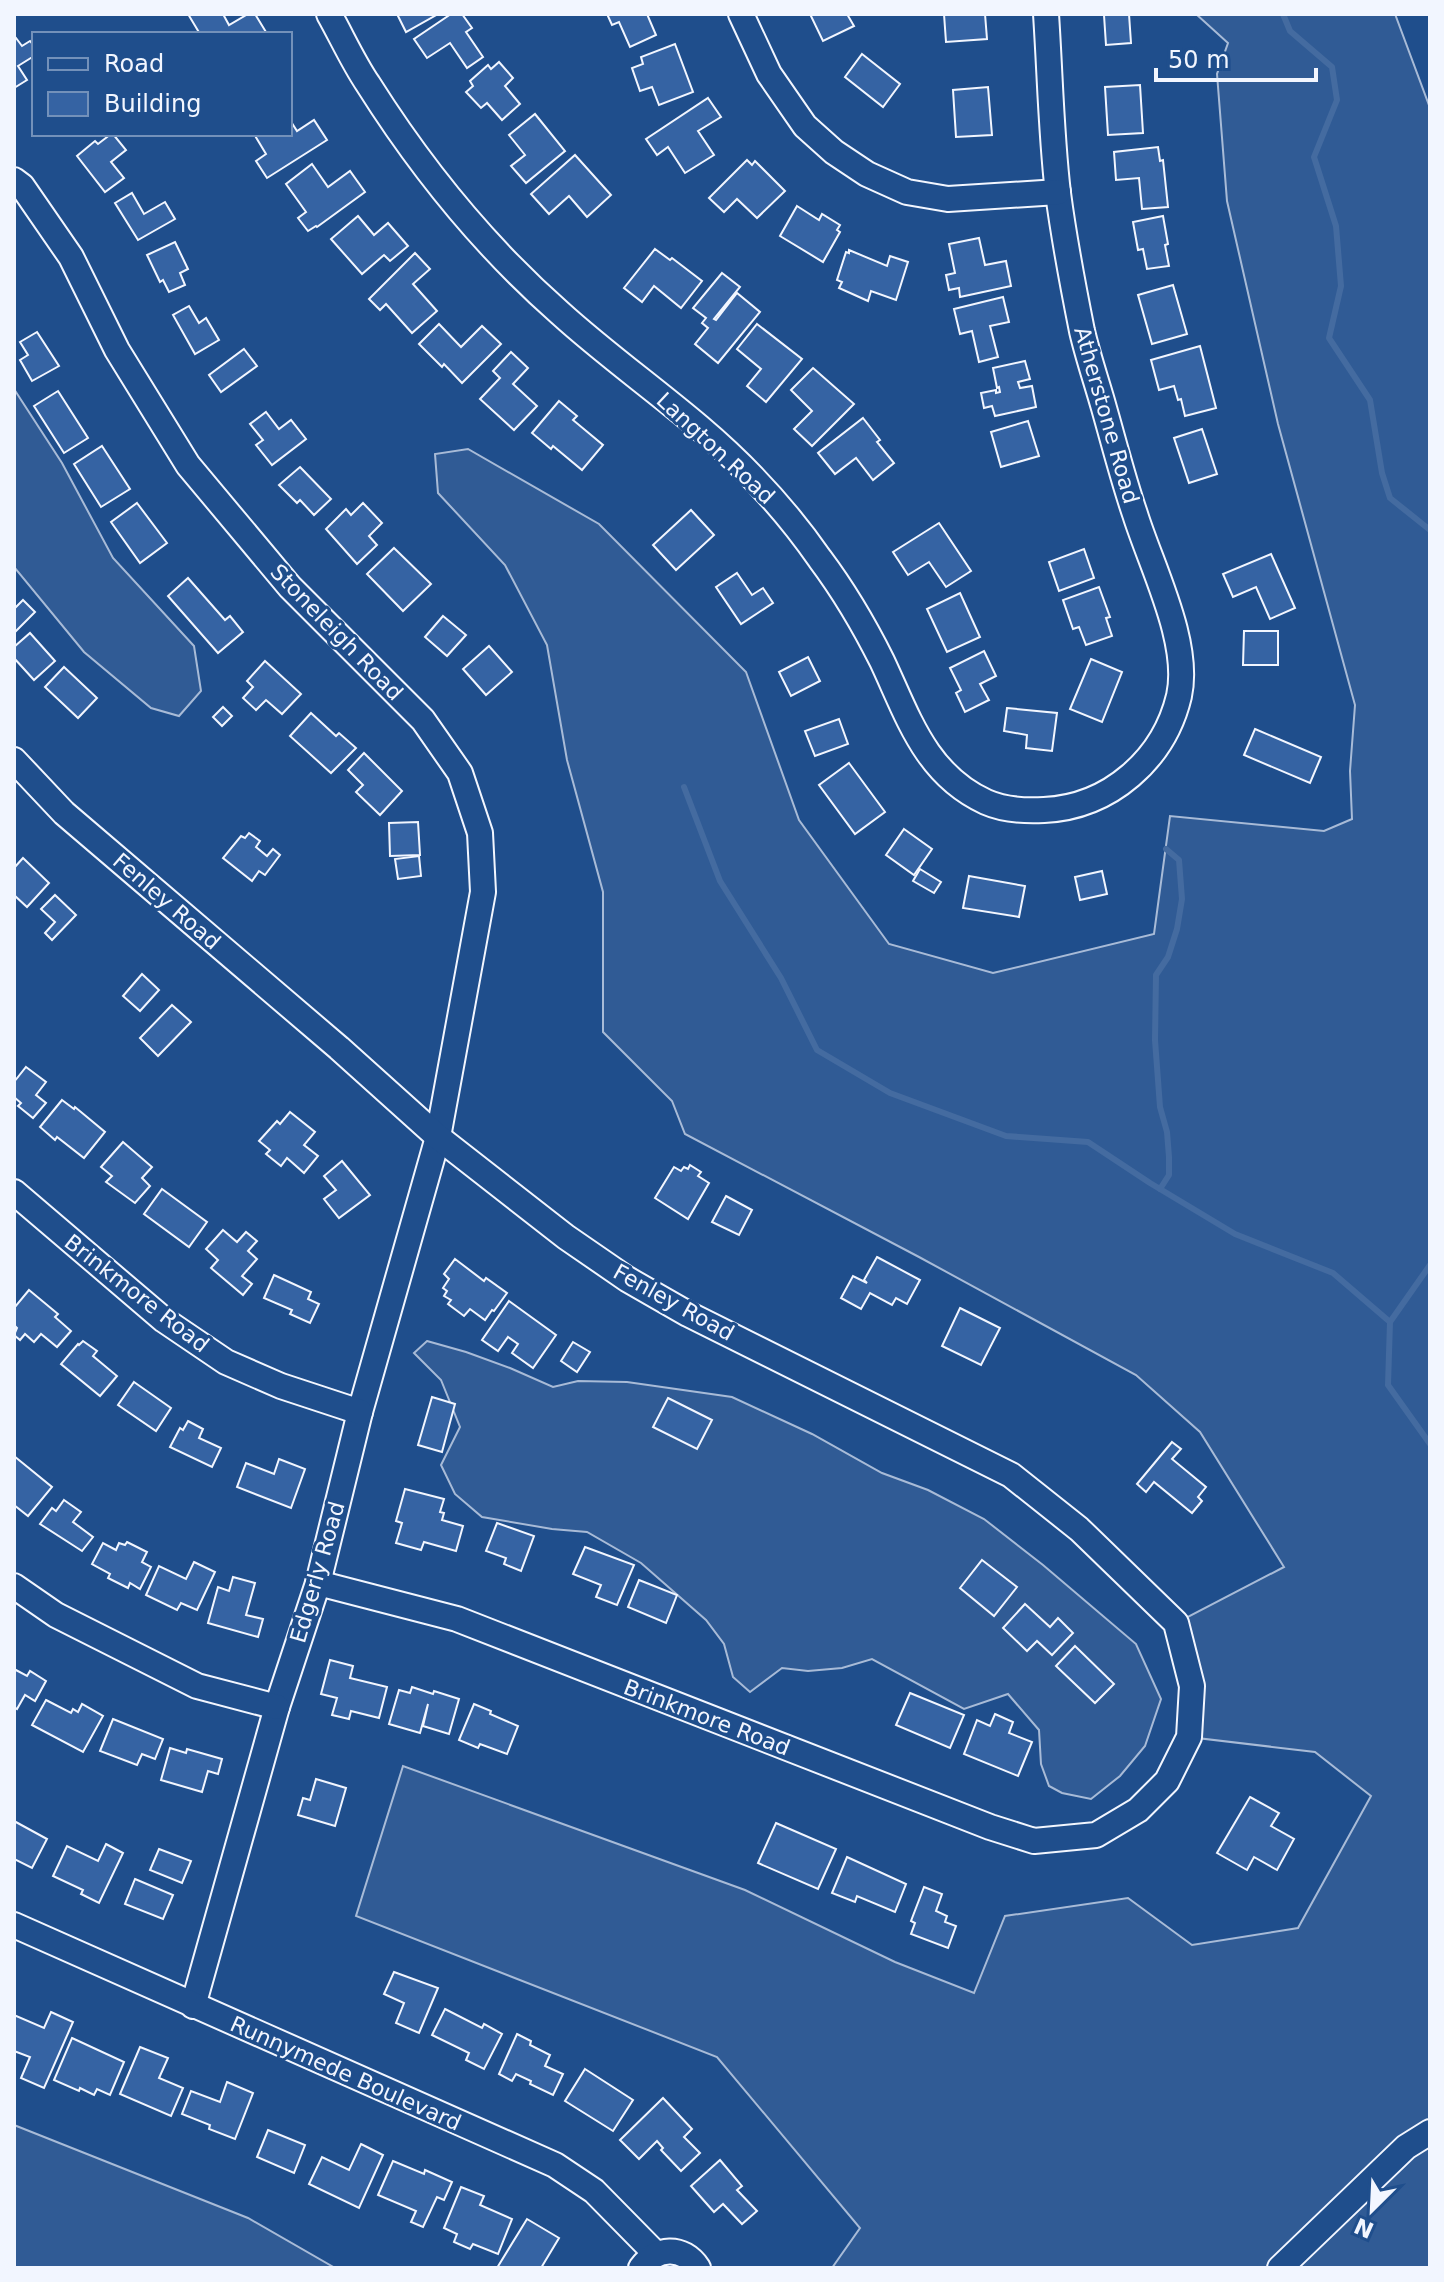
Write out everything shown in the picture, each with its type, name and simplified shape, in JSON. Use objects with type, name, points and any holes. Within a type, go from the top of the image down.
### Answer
[{"type":"street","name":"Langton Road","points":[[329,14],[366,81],[422,164],[504,261],[558,312],[702,430],[779,505],[819,556],[855,610],[921,745],[937,766],[988,804],[1023,811],[1057,809],[1087,801],[1115,787]]},
{"type":"street","points":[[741,14],[769,74],[805,126],[834,152],[867,174],[907,192],[948,199],[1058,192]]},
{"type":"street","name":"Atherstone Road","points":[[1046,14],[1058,192],[1083,335],[1134,512],[1175,631],[1181,659],[1181,689],[1162,742],[1139,770],[1115,787]]},
{"type":"street","name":"Stoneleigh Road","points":[[14,180],[22,186],[71,257],[117,350],[188,465],[290,587],[423,720],[460,773],[480,833],[483,892],[438,1137]]},
{"type":"street","name":"Fenley Road","points":[[14,760],[64,813],[339,1048],[438,1137],[566,1237],[627,1279],[688,1314],[1011,1475],[1079,1529],[1176,1623],[1192,1686],[1189,1737],[1167,1781],[1138,1810],[1096,1835]]},
{"type":"street","name":"Edgerly Road","points":[[193,2006],[277,1707],[318,1583],[360,1412],[438,1137]]},
{"type":"street","name":"Brinkmore Road","points":[[14,1192],[164,1320],[226,1362],[281,1386],[360,1412]]},
{"type":"street","name":"Brinkmore Road","points":[[318,1583],[457,1619],[990,1827],[1034,1841],[1096,1835]]},
{"type":"street","points":[[14,1586],[56,1615],[197,1686],[277,1707]]},
{"type":"street","name":"Runnymede Boulevard","points":[[14,1925],[555,2165],[594,2191],[648,2261]]},
{"type":"street","points":[[1280,2268],[1406,2147],[1430,2132]]},
{"type":"street","points":[[648,2261],[667,2251],[678,2252],[688,2256],[698,2268]]},
{"type":"shaded area","points":[[1196,14],[1395,14],[1430,108],[1430,2268],[832,2268],[860,2228],[717,2057],[356,1916],[403,1766],[745,1890],[895,1962],[974,1993],[1005,1916],[1128,1898],[1192,1945],[1298,1928],[1371,1796],[1315,1752],[1189,1737],[1176,1623],[1284,1567],[1200,1432],[1136,1375],[685,1134],[672,1101],[603,1032],[603,892],[567,760],[547,645],[505,565],[438,493],[435,454],[468,449],[599,524],[746,672],[799,820],[889,944],[993,973],[1154,934],[1170,816],[1324,831],[1352,819],[1350,771],[1355,705],[1278,424],[1227,201],[1217,74],[1228,43]]},
{"type":"shaded area","points":[[14,389],[62,463],[113,558],[194,646],[201,691],[179,716],[151,708],[84,652],[14,567]]},
{"type":"shaded area","points":[[427,1341],[510,1368],[553,1387],[578,1381],[627,1382],[732,1397],[812,1434],[882,1473],[928,1490],[984,1519],[1136,1644],[1161,1699],[1145,1746],[1120,1776],[1091,1799],[1062,1793],[1049,1786],[1041,1764],[1039,1730],[1008,1694],[964,1709],[872,1659],[842,1668],[808,1671],[782,1668],[750,1692],[733,1677],[724,1644],[706,1620],[641,1563],[587,1532],[482,1517],[455,1494],[441,1465],[460,1427],[441,1380],[414,1353]]},
{"type":"shaded area","points":[[14,2125],[248,2218],[335,2268],[14,2268]]},
{"type":"building","points":[[188,14],[223,14],[229,25],[248,14],[255,14],[266,32],[199,32]]},
{"type":"building","points":[[397,14],[438,14],[406,32]]},
{"type":"building","points":[[451,14],[462,14],[472,28],[466,32],[483,57],[467,68],[450,43],[427,58],[414,39]]},
{"type":"building","points":[[607,14],[647,14],[656,35],[630,47],[619,22],[612,25]]},
{"type":"building","points":[[810,14],[847,14],[854,26],[823,41]]},
{"type":"building","points":[[944,14],[985,14],[987,39],[946,42]]},
{"type":"building","points":[[1129,14],[1131,43],[1106,45],[1104,15]]},
{"type":"building","points":[[14,39],[22,46],[30,41],[32,57],[18,66],[27,80],[14,88]]},
{"type":"building","points":[[675,44],[693,92],[659,105],[652,87],[640,91],[632,68],[643,64],[641,57]]},
{"type":"building","points":[[862,54],[900,84],[883,107],[845,77]]},
{"type":"building","points":[[499,62],[513,78],[505,86],[520,104],[502,120],[487,103],[481,108],[466,92],[473,86],[470,81],[488,65],[491,69]]},
{"type":"building","points":[[1140,85],[1143,133],[1108,135],[1105,87]]},
{"type":"building","points":[[988,87],[992,135],[956,137],[953,90]]},
{"type":"building","points":[[708,98],[721,117],[698,131],[714,155],[685,173],[668,147],[657,155],[646,139]]},
{"type":"building","points":[[535,114],[565,151],[526,183],[511,166],[525,155],[509,135]]},
{"type":"building","points":[[314,120],[327,140],[267,178],[256,161],[266,154],[255,136],[292,136],[292,123],[297,131]]},
{"type":"building","points":[[108,136],[115,136],[126,150],[111,162],[124,178],[105,192],[77,156],[95,141],[98,144]]},
{"type":"building","points":[[1158,147],[1160,161],[1163,160],[1168,207],[1142,209],[1139,178],[1116,180],[1114,152]]},
{"type":"building","points":[[575,155],[611,195],[587,217],[569,196],[549,214],[531,194]]},
{"type":"building","points":[[747,160],[752,165],[755,161],[785,191],[757,218],[737,199],[724,212],[709,198]]},
{"type":"building","points":[[312,164],[328,187],[350,171],[365,192],[308,231],[298,218],[306,212],[286,184]]},
{"type":"building","points":[[132,193],[144,214],[165,202],[175,219],[138,240],[115,203]]},
{"type":"building","points":[[797,206],[819,220],[822,214],[840,225],[837,230],[840,232],[823,262],[780,236]]},
{"type":"building","points":[[358,216],[374,235],[388,223],[408,246],[390,261],[384,255],[362,274],[331,239]]},
{"type":"building","points":[[1163,216],[1169,266],[1147,269],[1143,249],[1138,250],[1133,222]]},
{"type":"building","points":[[979,238],[985,265],[1006,261],[1011,286],[960,297],[959,288],[949,290],[946,275],[955,273],[949,244]]},
{"type":"building","points":[[175,242],[188,269],[180,273],[185,285],[169,292],[163,280],[160,282],[147,255]]},
{"type":"building","points":[[655,249],[702,281],[681,308],[654,286],[642,302],[624,288]]},
{"type":"building","points":[[849,250],[887,266],[890,256],[908,262],[896,300],[871,291],[868,301],[839,288],[842,282],[837,280]]},
{"type":"building","points":[[415,253],[430,269],[413,284],[437,311],[412,333],[386,304],[380,310],[369,299]]},
{"type":"building","points":[[722,273],[740,287],[714,319],[737,293],[760,312],[718,363],[695,344],[708,328],[702,323],[706,318],[693,308]]},
{"type":"building","points":[[1173,285],[1187,334],[1152,344],[1138,295]]},
{"type":"building","points":[[1003,297],[1009,322],[990,326],[998,357],[979,362],[972,331],[960,334],[954,309]]},
{"type":"building","points":[[189,306],[199,323],[206,318],[219,340],[195,354],[173,315]]},
{"type":"building","points":[[439,324],[461,347],[482,326],[501,344],[462,383],[419,344]]},
{"type":"building","points":[[757,324],[802,359],[766,402],[747,386],[761,369],[737,349]]},
{"type":"building","points":[[37,332],[59,366],[32,381],[20,360],[28,355],[20,342]]},
{"type":"building","points":[[1200,346],[1216,408],[1185,416],[1174,386],[1159,390],[1151,360]]},
{"type":"building","points":[[244,349],[257,366],[221,392],[209,375]]},
{"type":"building","points":[[511,352],[528,368],[513,384],[537,406],[514,430],[480,399],[500,378],[493,371]]},
{"type":"building","points":[[1025,361],[1030,379],[1018,382],[1020,388],[1032,386],[1036,407],[995,416],[992,406],[984,408],[981,393],[1000,392],[993,368]]},
{"type":"building","points":[[813,368],[854,404],[812,446],[794,429],[812,411],[791,390]]},
{"type":"building","points":[[58,391],[88,438],[64,453],[34,406]]},
{"type":"building","points":[[559,401],[577,416],[573,420],[603,445],[582,470],[532,433]]},
{"type":"building","points":[[266,412],[279,429],[291,420],[306,439],[272,465],[256,445],[263,440],[250,424]]},
{"type":"building","points":[[863,418],[894,463],[873,480],[856,458],[835,474],[818,453]]},
{"type":"building","points":[[1028,421],[1039,456],[1001,467],[991,432]]},
{"type":"building","points":[[1202,429],[1217,474],[1189,483],[1174,438]]},
{"type":"building","points":[[102,446],[130,489],[101,507],[74,464]]},
{"type":"building","points":[[300,467],[331,499],[314,515],[279,485]]},
{"type":"building","points":[[137,503],[167,543],[140,563],[111,522]]},
{"type":"building","points":[[363,503],[382,523],[369,536],[377,545],[357,564],[326,529],[346,509],[351,515]]},
{"type":"building","points":[[691,510],[714,535],[676,570],[653,545]]},
{"type":"building","points":[[939,523],[971,571],[946,587],[929,562],[908,575],[893,552]]},
{"type":"building","points":[[394,548],[431,584],[403,611],[367,574]]},
{"type":"building","points":[[1084,549],[1094,578],[1059,591],[1049,562]]},
{"type":"building","points":[[1271,554],[1295,608],[1270,619],[1256,587],[1233,597],[1223,574]]},
{"type":"building","points":[[737,573],[752,595],[763,588],[773,603],[741,624],[716,587]]},
{"type":"building","points":[[188,578],[225,620],[230,616],[243,632],[218,653],[168,596]]},
{"type":"building","points":[[1099,587],[1110,617],[1106,618],[1112,636],[1086,645],[1079,627],[1073,629],[1063,600]]},
{"type":"building","points":[[960,593],[980,637],[947,652],[927,609]]},
{"type":"building","points":[[23,600],[35,612],[14,633],[14,609]]},
{"type":"building","points":[[443,616],[466,635],[447,656],[425,637]]},
{"type":"building","points":[[1244,631],[1278,631],[1278,665],[1243,665]]},
{"type":"building","points":[[30,633],[55,661],[34,680],[14,658],[14,647]]},
{"type":"building","points":[[489,646],[512,672],[486,695],[463,669]]},
{"type":"building","points":[[984,651],[996,676],[980,684],[989,700],[965,712],[956,693],[961,690],[950,668]]},
{"type":"building","points":[[808,657],[820,681],[791,696],[779,672]]},
{"type":"building","points":[[1091,659],[1122,672],[1102,722],[1070,709]]},
{"type":"building","points":[[265,661],[301,694],[282,714],[266,700],[256,710],[243,698],[253,687],[247,681]]},
{"type":"building","points":[[64,667],[97,698],[78,718],[45,687]]},
{"type":"building","points":[[223,707],[232,716],[222,726],[213,717]]},
{"type":"building","points":[[1007,708],[1057,713],[1052,751],[1026,748],[1027,735],[1004,731]]},
{"type":"building","points":[[311,713],[336,736],[339,733],[356,748],[331,773],[290,736]]},
{"type":"building","points":[[839,719],[848,744],[815,756],[805,731]]},
{"type":"building","points":[[1255,729],[1321,757],[1310,783],[1244,755]]},
{"type":"building","points":[[364,753],[402,791],[380,815],[356,792],[363,785],[348,770]]},
{"type":"building","points":[[849,763],[885,812],[855,834],[819,785]]},
{"type":"building","points":[[418,822],[420,855],[390,856],[389,823]]},
{"type":"building","points":[[904,829],[932,849],[914,875],[886,855]]},
{"type":"building","points":[[249,833],[260,841],[256,847],[267,856],[273,849],[280,855],[265,875],[259,871],[252,881],[223,858],[241,836],[245,838]]},
{"type":"building","points":[[419,856],[421,876],[398,879],[395,859]]},
{"type":"building","points":[[23,858],[49,883],[27,907],[14,895],[14,868]]},
{"type":"building","points":[[920,869],[941,882],[934,893],[913,881]]},
{"type":"building","points":[[1102,871],[1107,894],[1080,900],[1075,877]]},
{"type":"building","points":[[969,876],[1025,886],[1019,917],[963,908]]},
{"type":"building","points":[[55,895],[76,915],[52,940],[45,933],[55,922],[41,909]]},
{"type":"building","points":[[142,974],[159,990],[140,1011],[123,996]]},
{"type":"building","points":[[172,1005],[191,1022],[158,1056],[140,1038]]},
{"type":"building","points":[[26,1067],[46,1082],[36,1095],[46,1103],[33,1118],[18,1106],[21,1103],[14,1097],[14,1082]]},
{"type":"building","points":[[62,1100],[105,1132],[84,1158],[40,1127]]},
{"type":"building","points":[[290,1112],[315,1132],[304,1145],[318,1156],[304,1173],[287,1158],[281,1166],[266,1154],[270,1150],[259,1141]]},
{"type":"building","points":[[123,1142],[152,1167],[142,1178],[150,1186],[135,1203],[106,1182],[112,1176],[101,1167]]},
{"type":"building","points":[[342,1161],[370,1195],[339,1218],[324,1199],[336,1190],[324,1176]]},
{"type":"building","points":[[690,1165],[701,1172],[698,1176],[709,1183],[688,1219],[655,1198],[674,1167],[681,1171]]},
{"type":"building","points":[[162,1189],[207,1222],[189,1247],[144,1214]]},
{"type":"building","points":[[726,1196],[752,1210],[739,1235],[712,1222]]},
{"type":"building","points":[[223,1230],[237,1242],[246,1232],[257,1241],[248,1251],[257,1259],[242,1276],[252,1284],[243,1295],[211,1268],[218,1260],[206,1249]]},
{"type":"building","points":[[877,1257],[920,1280],[907,1304],[896,1298],[892,1305],[870,1293],[861,1309],[841,1298],[853,1276],[867,1283],[864,1280]]},
{"type":"building","points":[[455,1259],[484,1281],[486,1278],[507,1293],[485,1320],[470,1309],[464,1316],[448,1304],[451,1300],[444,1296],[447,1291],[443,1288],[449,1279],[444,1274]]},
{"type":"building","points":[[274,1275],[311,1292],[308,1299],[319,1304],[310,1323],[290,1314],[292,1310],[264,1298]]},
{"type":"building","points":[[29,1290],[58,1314],[55,1317],[71,1331],[57,1347],[41,1334],[34,1342],[25,1334],[20,1340],[14,1335],[17,1328],[14,1325],[14,1308]]},
{"type":"building","points":[[509,1301],[556,1335],[533,1368],[512,1353],[518,1344],[508,1337],[498,1351],[482,1340]]},
{"type":"building","points":[[960,1308],[1000,1328],[981,1365],[942,1346]]},
{"type":"building","points":[[83,1341],[97,1351],[93,1356],[117,1376],[100,1396],[61,1364]]},
{"type":"building","points":[[573,1342],[590,1352],[577,1372],[561,1361]]},
{"type":"building","points":[[134,1382],[171,1408],[156,1431],[118,1405]]},
{"type":"building","points":[[432,1397],[455,1404],[442,1452],[418,1445]]},
{"type":"building","points":[[668,1398],[712,1420],[697,1449],[653,1427]]},
{"type":"building","points":[[188,1421],[203,1429],[199,1438],[221,1448],[212,1467],[170,1447],[180,1428],[183,1430]]},
{"type":"building","points":[[1172,1442],[1181,1449],[1172,1459],[1206,1487],[1198,1497],[1202,1501],[1192,1513],[1154,1482],[1146,1492],[1137,1484]]},
{"type":"building","points":[[14,1456],[52,1487],[28,1516],[14,1505]]},
{"type":"building","points":[[279,1459],[305,1469],[291,1508],[237,1487],[246,1463],[274,1474]]},
{"type":"building","points":[[405,1489],[444,1499],[440,1512],[444,1513],[442,1520],[463,1526],[456,1551],[424,1542],[421,1550],[396,1543],[402,1523],[396,1521]]},
{"type":"building","points":[[64,1500],[81,1512],[73,1522],[93,1537],[82,1551],[40,1524],[52,1508],[56,1511]]},
{"type":"building","points":[[497,1523],[534,1536],[521,1571],[504,1564],[506,1558],[486,1551]]},
{"type":"building","points":[[127,1542],[147,1552],[142,1562],[151,1567],[140,1589],[130,1583],[128,1588],[108,1578],[110,1574],[92,1564],[103,1543],[116,1550],[119,1543],[125,1545]]},
{"type":"building","points":[[585,1547],[634,1565],[617,1605],[596,1597],[601,1585],[573,1574]]},
{"type":"building","points":[[982,1560],[1017,1587],[994,1616],[960,1588]]},
{"type":"building","points":[[194,1562],[215,1572],[197,1610],[181,1603],[177,1610],[146,1595],[159,1566],[186,1579]]},
{"type":"building","points":[[233,1577],[255,1583],[246,1615],[263,1619],[258,1637],[208,1623],[218,1587],[229,1591]]},
{"type":"building","points":[[639,1580],[677,1595],[666,1623],[628,1607]]},
{"type":"building","points":[[1025,1604],[1050,1627],[1058,1618],[1073,1633],[1052,1655],[1037,1641],[1027,1651],[1003,1628]]},
{"type":"building","points":[[1075,1646],[1114,1684],[1095,1703],[1056,1666]]},
{"type":"building","points":[[330,1660],[353,1666],[350,1678],[387,1687],[379,1718],[351,1711],[349,1719],[332,1715],[337,1698],[321,1694]]},
{"type":"building","points":[[14,1669],[27,1676],[30,1671],[46,1681],[35,1701],[25,1695],[17,1709],[14,1707]]},
{"type":"building","points":[[412,1687],[459,1699],[449,1734],[423,1726],[428,1704],[420,1733],[389,1724],[399,1690],[410,1693]]},
{"type":"building","points":[[910,1693],[964,1715],[950,1748],[896,1725]]},
{"type":"building","points":[[46,1700],[71,1713],[73,1709],[78,1712],[82,1704],[103,1716],[83,1752],[32,1725]]},
{"type":"building","points":[[474,1704],[518,1726],[507,1754],[459,1740]]},
{"type":"building","points":[[995,1714],[1013,1722],[1009,1733],[1032,1742],[1018,1776],[964,1754],[977,1720],[990,1726]]},
{"type":"building","points":[[113,1719],[163,1739],[155,1759],[142,1754],[137,1765],[100,1751]]},
{"type":"building","points":[[170,1748],[186,1753],[187,1749],[222,1759],[218,1774],[208,1771],[202,1792],[161,1780]]},
{"type":"building","points":[[316,1779],[346,1788],[335,1826],[298,1815],[303,1798],[310,1800]]},
{"type":"building","points":[[1250,1797],[1279,1813],[1271,1826],[1294,1839],[1277,1870],[1254,1857],[1247,1870],[1217,1853]]},
{"type":"building","points":[[14,1821],[47,1839],[32,1868],[14,1859]]},
{"type":"building","points":[[776,1823],[836,1849],[818,1889],[758,1863]]},
{"type":"building","points":[[106,1844],[123,1853],[99,1903],[81,1894],[83,1890],[53,1876],[67,1846],[98,1861]]},
{"type":"building","points":[[159,1849],[191,1861],[182,1883],[150,1870]]},
{"type":"building","points":[[847,1857],[906,1884],[895,1912],[857,1896],[855,1902],[832,1893]]},
{"type":"building","points":[[135,1879],[173,1895],[163,1919],[125,1904]]},
{"type":"building","points":[[924,1887],[942,1894],[936,1911],[947,1916],[945,1922],[956,1926],[948,1948],[911,1934],[915,1923],[911,1921]]},
{"type":"building","points":[[394,1972],[438,1988],[419,2033],[396,2023],[404,2003],[384,1994]]},
{"type":"building","points":[[445,2009],[482,2028],[484,2024],[502,2034],[484,2069],[466,2060],[469,2053],[432,2035]]},
{"type":"building","points":[[51,2012],[73,2022],[44,2088],[21,2078],[30,2057],[14,2051],[14,2015],[44,2028]]},
{"type":"building","points":[[517,2034],[550,2055],[545,2066],[563,2074],[553,2095],[516,2074],[512,2081],[499,2074]]},
{"type":"building","points":[[72,2038],[124,2062],[110,2095],[97,2089],[94,2095],[80,2088],[79,2091],[54,2080]]},
{"type":"building","points":[[140,2047],[168,2058],[159,2078],[183,2088],[171,2116],[120,2094]]},
{"type":"building","points":[[585,2069],[633,2100],[613,2131],[565,2101]]},
{"type":"building","points":[[227,2082],[253,2093],[235,2139],[182,2114],[191,2091],[220,2102]]},
{"type":"building","points":[[663,2098],[692,2129],[684,2137],[700,2153],[681,2171],[661,2150],[663,2148],[657,2141],[639,2159],[620,2140]]},
{"type":"building","points":[[268,2130],[305,2145],[294,2173],[257,2157]]},
{"type":"building","points":[[361,2144],[383,2155],[359,2208],[309,2184],[322,2157],[349,2170]]},
{"type":"building","points":[[720,2160],[742,2186],[737,2190],[757,2211],[742,2224],[723,2204],[714,2212],[691,2186]]},
{"type":"building","points":[[393,2161],[452,2182],[444,2200],[437,2197],[423,2227],[411,2222],[416,2211],[378,2195]]},
{"type":"building","points":[[461,2187],[484,2196],[480,2205],[512,2219],[498,2254],[473,2244],[470,2249],[454,2242],[457,2234],[444,2228]]},
{"type":"building","points":[[527,2219],[559,2238],[541,2268],[497,2268]]},
{"type":"waterway","points":[[1283,14],[1290,31],[1332,67],[1337,100],[1314,157],[1336,226],[1341,286],[1329,338],[1370,400],[1382,473],[1390,498],[1430,530]]},
{"type":"waterway","points":[[684,787],[720,881],[781,978],[817,1050],[890,1093],[1006,1136],[1088,1142],[1235,1234],[1333,1273],[1390,1322]]},
{"type":"waterway","points":[[1160,1189],[1169,1175],[1169,1157],[1167,1132],[1160,1107],[1155,1040],[1156,975],[1168,957],[1182,899],[1179,860],[1166,849]]},
{"type":"waterway","points":[[1430,1265],[1390,1322],[1388,1385],[1430,1444]]}]
